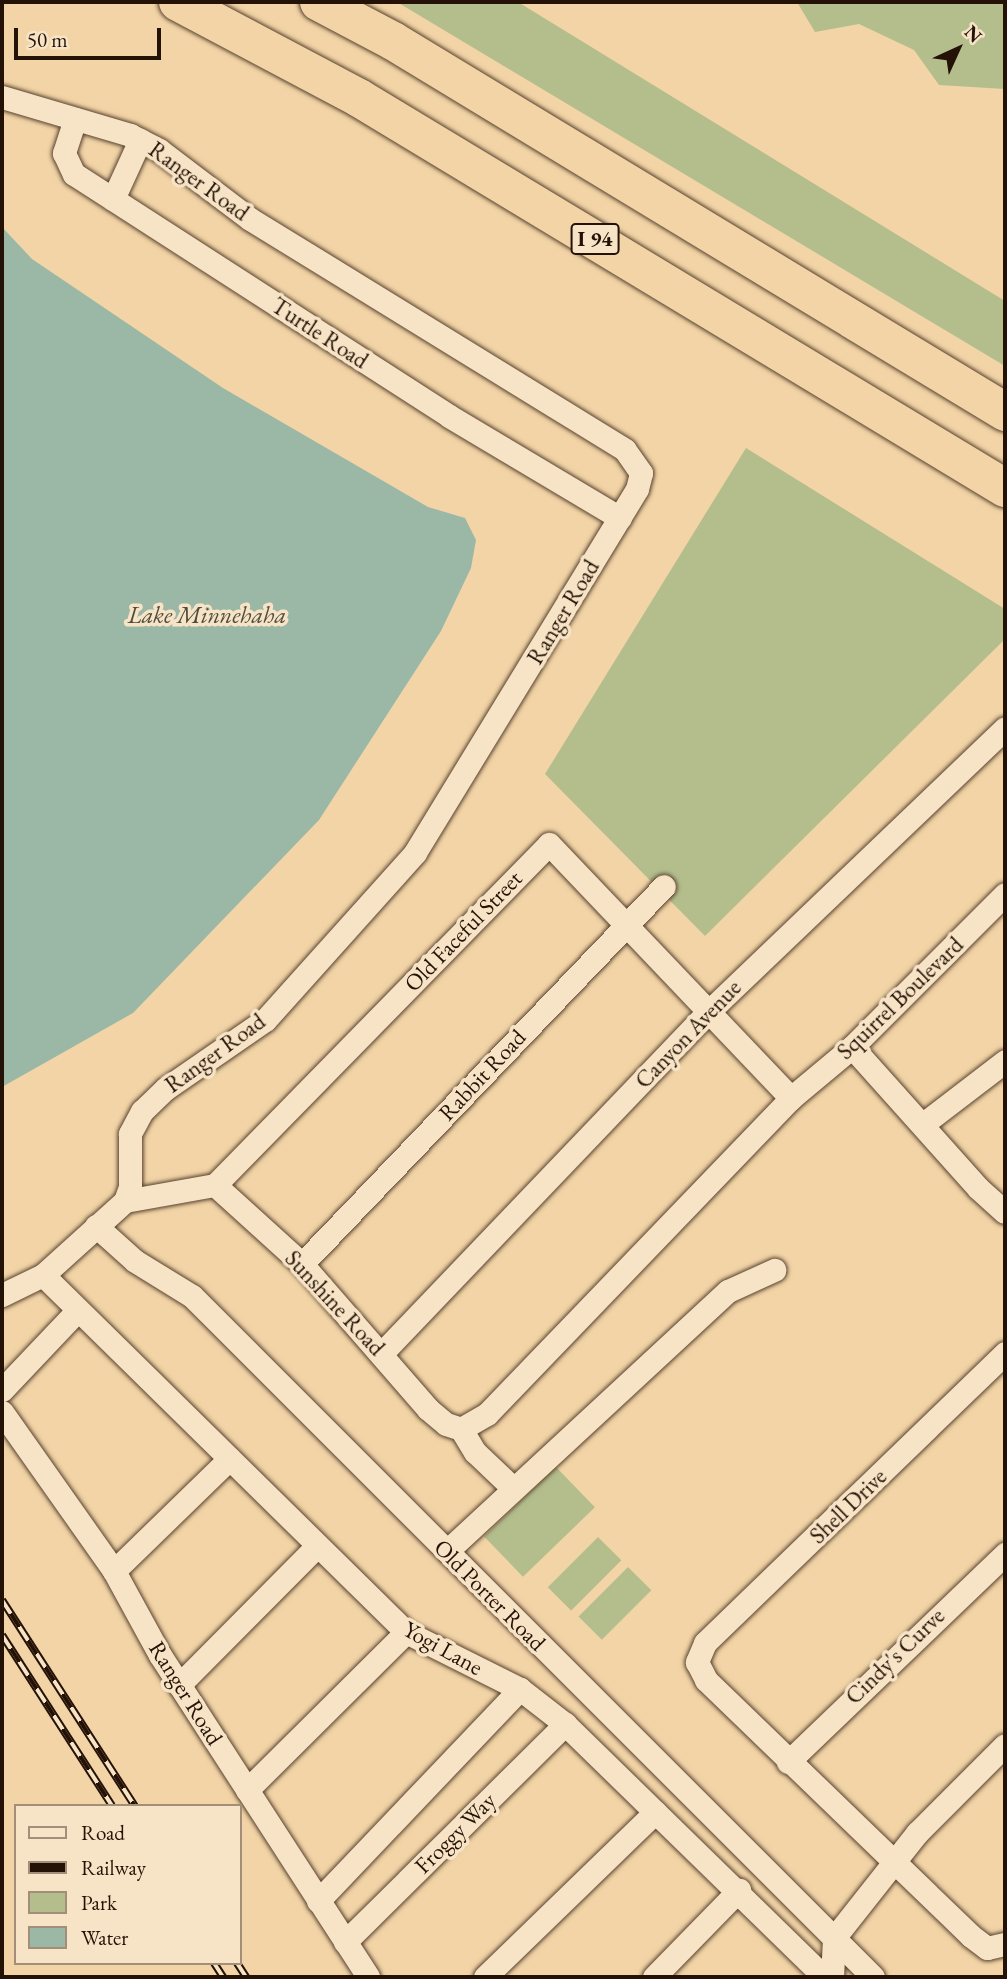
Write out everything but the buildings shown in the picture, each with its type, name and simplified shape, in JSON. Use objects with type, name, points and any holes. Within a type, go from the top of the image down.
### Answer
[{"type":"highway","name":"I 94","points":[[178,2],[370,105],[1005,488]]},
{"type":"highway","points":[[319,2],[427,61],[1005,412]]},
{"type":"street","name":"Ranger Road","points":[[2,97],[140,140],[178,162],[250,219],[625,450],[638,464],[641,480],[432,825],[396,877],[265,1020],[165,1089],[142,1111],[130,1134],[130,1187],[125,1201]]},
{"type":"street","name":"Turtle Road","points":[[75,120],[64,161],[74,174],[449,416],[620,518]]},
{"type":"street","points":[[113,199],[140,140]]},
{"type":"street","name":"Canyon Avenue","points":[[382,1353],[707,1013],[1005,728]]},
{"type":"street","name":"Old Faceful Street","points":[[215,1185],[549,844],[623,925],[791,1098]]},
{"type":"street","name":"Rabbit Road","points":[[302,1265],[623,925],[664,886]]},
{"type":"street","name":"Squirrel Boulevard","points":[[791,1098],[852,1047],[1005,894]]},
{"type":"street","points":[[852,1047],[978,1188],[1005,1212]]},
{"type":"street","points":[[923,1124],[1005,1061]]},
{"type":"street","points":[[461,1429],[479,1421],[497,1405],[791,1098]]},
{"type":"street","points":[[2,1294],[43,1275],[125,1201],[215,1185]]},
{"type":"street","name":"Sunshine Road","points":[[215,1185],[302,1265],[382,1353],[428,1409],[446,1424],[461,1429],[475,1452],[513,1488]]},
{"type":"street","name":"Old Porter Road","points":[[96,1226],[135,1261],[192,1297],[873,1977]]},
{"type":"street","points":[[447,1551],[728,1291],[775,1270]]},
{"type":"street","name":"Yogi Lane","points":[[43,1275],[406,1632],[520,1689],[565,1724],[739,1889],[824,1977]]},
{"type":"street","points":[[2,1390],[77,1311]]},
{"type":"street","name":"Shell Drive","points":[[788,1762],[706,1680],[697,1662],[705,1643],[1005,1353]]},
{"type":"street","name":"Ranger Road","points":[[2,1412],[114,1571],[179,1685],[368,1977]]},
{"type":"street","points":[[114,1571],[229,1460]]},
{"type":"street","points":[[179,1685],[317,1546]]},
{"type":"street","name":"Cindy's Curve","points":[[788,1762],[1005,1553]]},
{"type":"street","points":[[247,1790],[406,1632]]},
{"type":"street","points":[[318,1900],[520,1689]]},
{"type":"street","name":"Froggy Way","points":[[345,1942],[565,1724]]},
{"type":"street","points":[[832,1977],[834,1938],[917,1833],[1005,1745]]},
{"type":"street","points":[[788,1762],[979,1942],[995,1949],[1005,1944]]},
{"type":"street","points":[[485,1977],[655,1812]]},
{"type":"street","points":[[654,1977],[739,1889]]},
{"type":"green space","points":[[397,2],[518,2],[1005,301],[1005,366]]},
{"type":"green space","points":[[797,2],[1005,2],[1005,89],[939,85],[914,50],[859,24],[815,32]]},
{"type":"green space","points":[[746,448],[1005,609],[1005,639],[705,936],[545,774]]},
{"type":"green space","points":[[556,1467],[595,1507],[523,1577],[484,1536]]},
{"type":"green space","points":[[598,1537],[621,1560],[571,1611],[548,1587]]},
{"type":"green space","points":[[628,1567],[651,1590],[602,1640],[579,1616]]},
{"type":"water","name":"Lake Minnehaha","points":[[2,227],[32,259],[223,388],[428,507],[465,518],[476,540],[471,568],[441,631],[319,820],[133,1013],[2,1087]]},
{"type":"railway","points":[[2,1600],[134,1804]]},
{"type":"railway","points":[[2,1635],[111,1804]]},
{"type":"railway","points":[[215,1965],[223,1977]]},
{"type":"railway","points":[[238,1965],[246,1977]]}]
